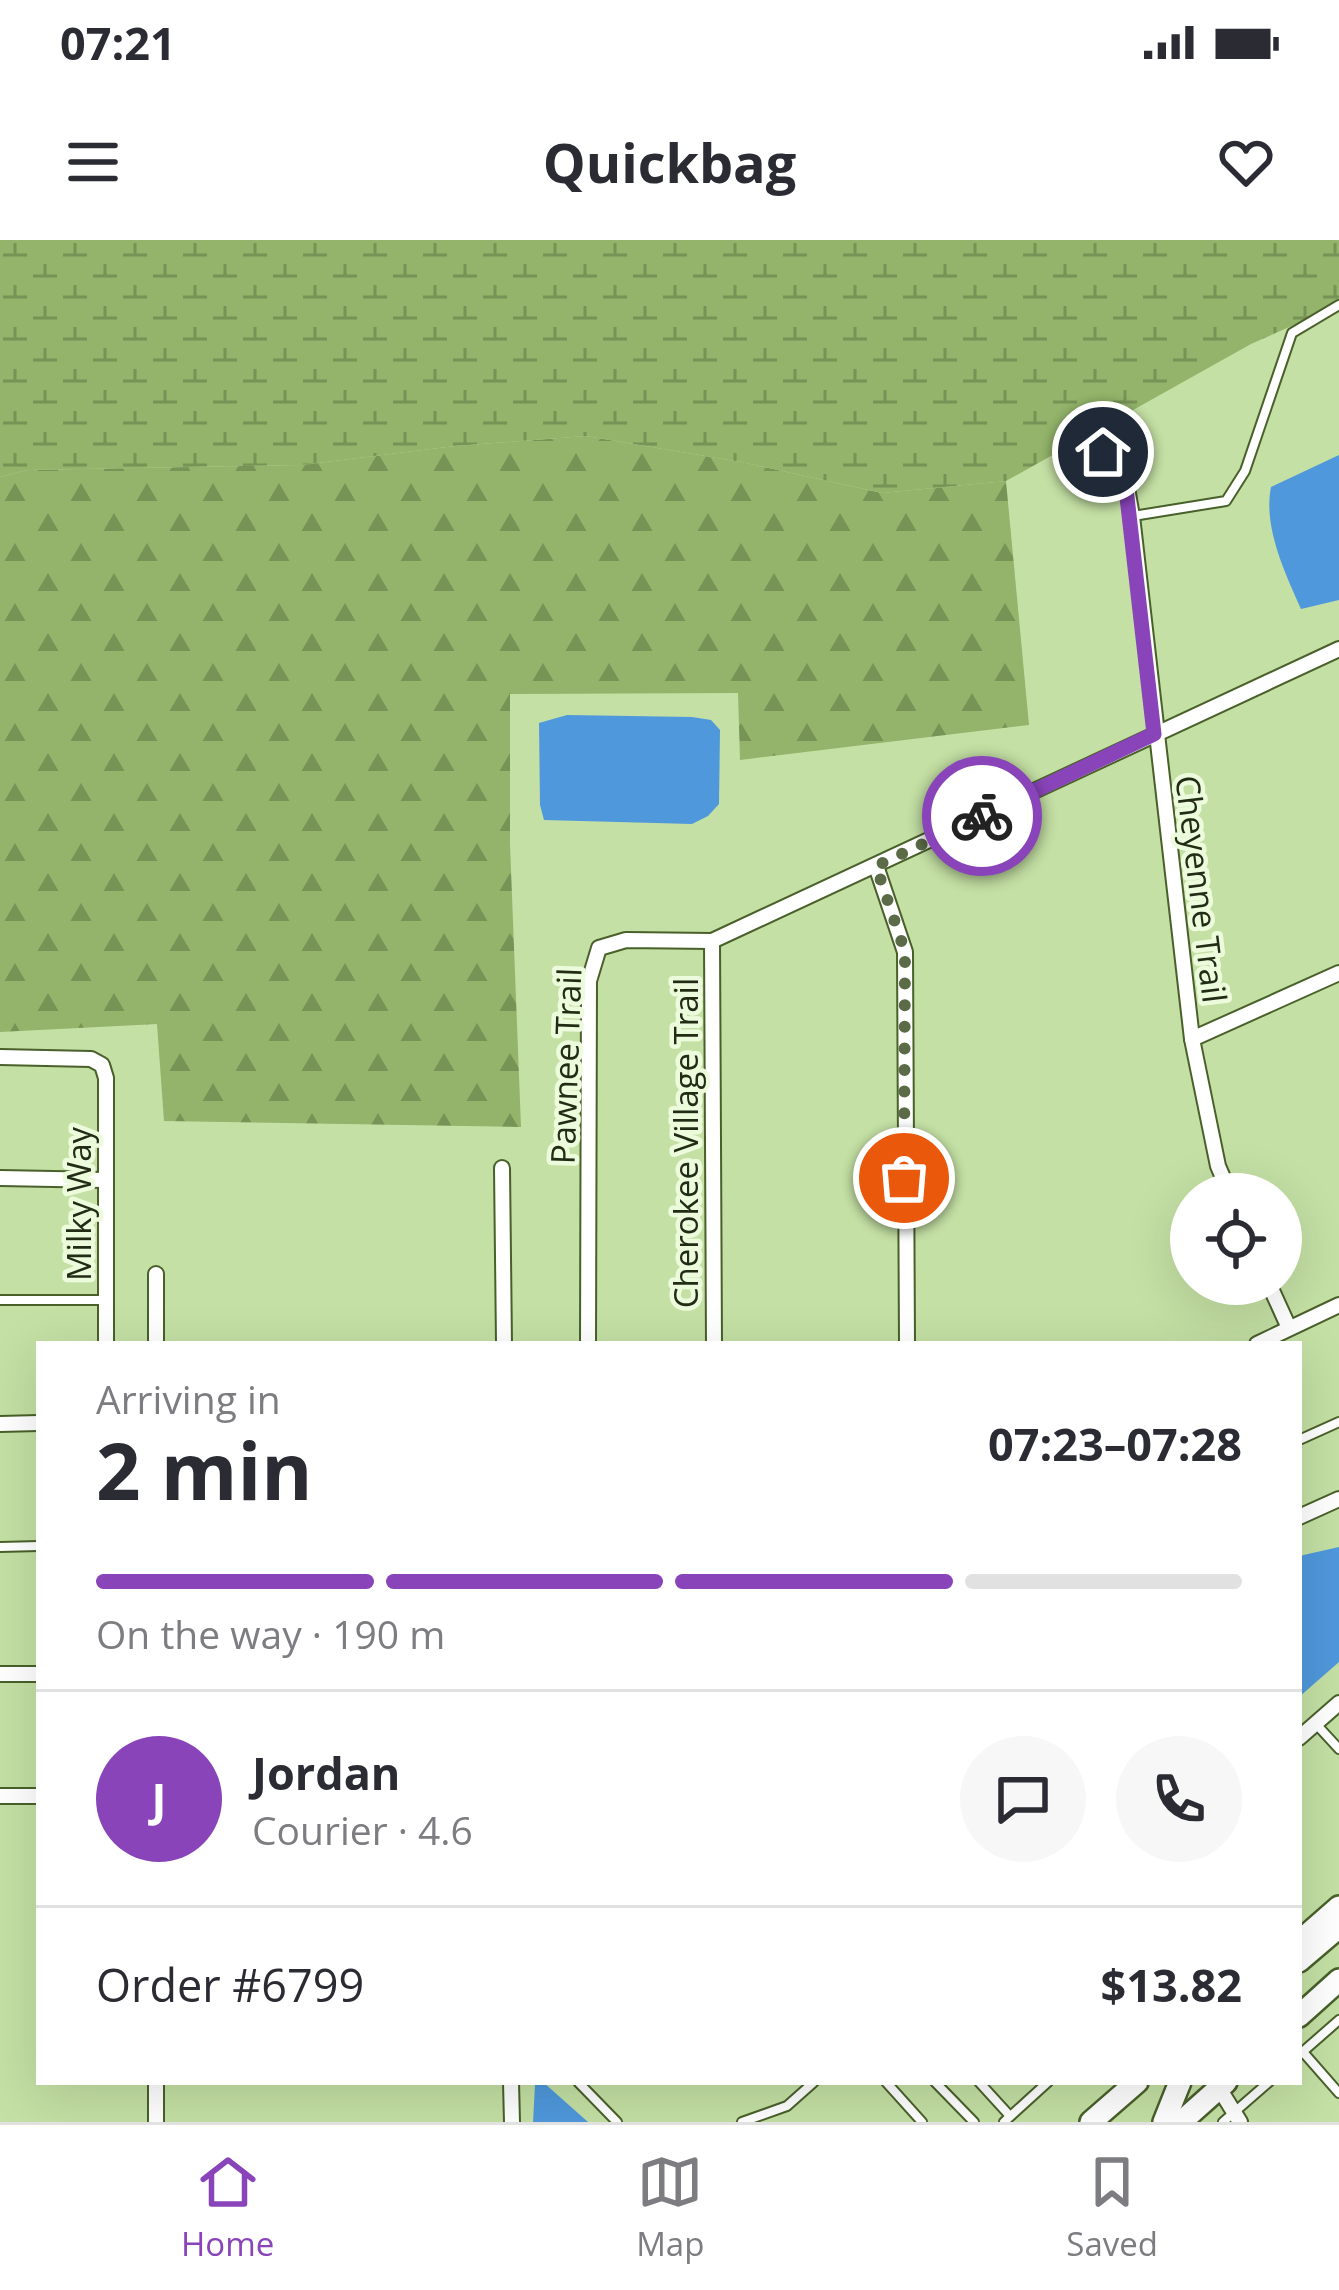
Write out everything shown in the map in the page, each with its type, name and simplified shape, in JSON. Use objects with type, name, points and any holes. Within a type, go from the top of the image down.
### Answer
[{"type":"main road","points":[[1302,1939],[1339,1907]]},
{"type":"main road","points":[[1302,1958],[1339,1927]]},
{"type":"main road","points":[[1302,2013],[1339,1980]]},
{"type":"main road","points":[[1091,2122],[1134,2085]]},
{"type":"main road","points":[[1165,2122],[1179,2085]]},
{"type":"main road","points":[[1181,2122],[1219,2085]]},
{"type":"street","name":"Cheyenne Trail","points":[[1103,452],[1124,471],[1132,516],[1192,1039],[1221,1173]]},
{"type":"street","name":"Pawnee Trail","points":[[588,1341],[589,981],[598,948],[626,940],[712,941],[1339,649]]},
{"type":"street","points":[[876,866],[905,952],[907,1341]]},
{"type":"street","name":"Cherokee Village Trail","points":[[712,941],[714,1341]]},
{"type":"street","points":[[1192,1039],[1339,973]]},
{"type":"street","name":"Milky Way","points":[[0,1057],[91,1059],[102,1065],[106,1078],[106,1341]]},
{"type":"street","points":[[502,1168],[504,1341]]},
{"type":"street","points":[[0,1178],[106,1180]]},
{"type":"street","points":[[156,1274],[156,1341]]},
{"type":"street","points":[[1279,1305],[1289,1328]]},
{"type":"street","points":[[1263,1341],[1339,1305]]},
{"type":"street","points":[[0,1424],[36,1424]]},
{"type":"street","points":[[1302,1516],[1339,1499]]},
{"type":"street","points":[[0,1674],[36,1674]]},
{"type":"street","points":[[1302,1736],[1339,1702]]},
{"type":"street","points":[[0,1796],[36,1796]]},
{"type":"street","points":[[156,2085],[156,2122]]},
{"type":"street","points":[[512,2085],[512,2122]]},
{"type":"street","points":[[1220,2085],[1232,2119]]},
{"type":"lane","points":[[1132,516],[1214,505],[1231,495],[1245,471],[1292,333],[1339,305]]},
{"type":"lane","points":[[0,1300],[105,1300]]},
{"type":"lane","points":[[1302,1439],[1339,1421]]},
{"type":"lane","points":[[0,1547],[36,1546]]},
{"type":"lane","points":[[1316,1724],[1339,1749]]},
{"type":"lane","points":[[1302,2052],[1339,2020]]},
{"type":"lane","points":[[1302,2054],[1339,2093]]},
{"type":"lane","points":[[581,2085],[617,2122]]},
{"type":"lane","points":[[742,2122],[787,2106],[811,2085]]},
{"type":"lane","points":[[889,2085],[922,2122]]},
{"type":"lane","points":[[938,2085],[974,2122]]},
{"type":"lane","points":[[982,2085],[1007,2119],[1045,2085]]},
{"type":"lane","points":[[1232,2119],[1266,2085]]},
{"type":"green space","points":[[0,240],[1339,240],[1339,305],[1251,344],[1006,481],[882,493],[741,462],[586,436],[302,465],[27,470],[0,477]]},
{"type":"green space","points":[[586,436],[741,462],[882,493],[1006,481],[1029,725],[740,760],[738,693],[510,694],[510,844],[521,1127],[164,1121],[157,1024],[0,1032],[0,477],[27,470],[302,465]]},
{"type":"water","points":[[1339,455],[1339,600],[1301,609],[1273,534],[1271,487]]},
{"type":"water","points":[[567,715],[711,720],[720,730],[719,804],[692,824],[544,820],[539,723]]},
{"type":"water","points":[[1339,1547],[1339,1662],[1302,1694],[1302,1555]]},
{"type":"water","points":[[535,2085],[546,2085],[588,2122],[533,2122]]},
{"type":"way so far","points":[[904,1178],[905,952],[876,866],[982,816]]},
{"type":"route","points":[[982,816],[1154,734],[1124,471],[1103,452]]}]
